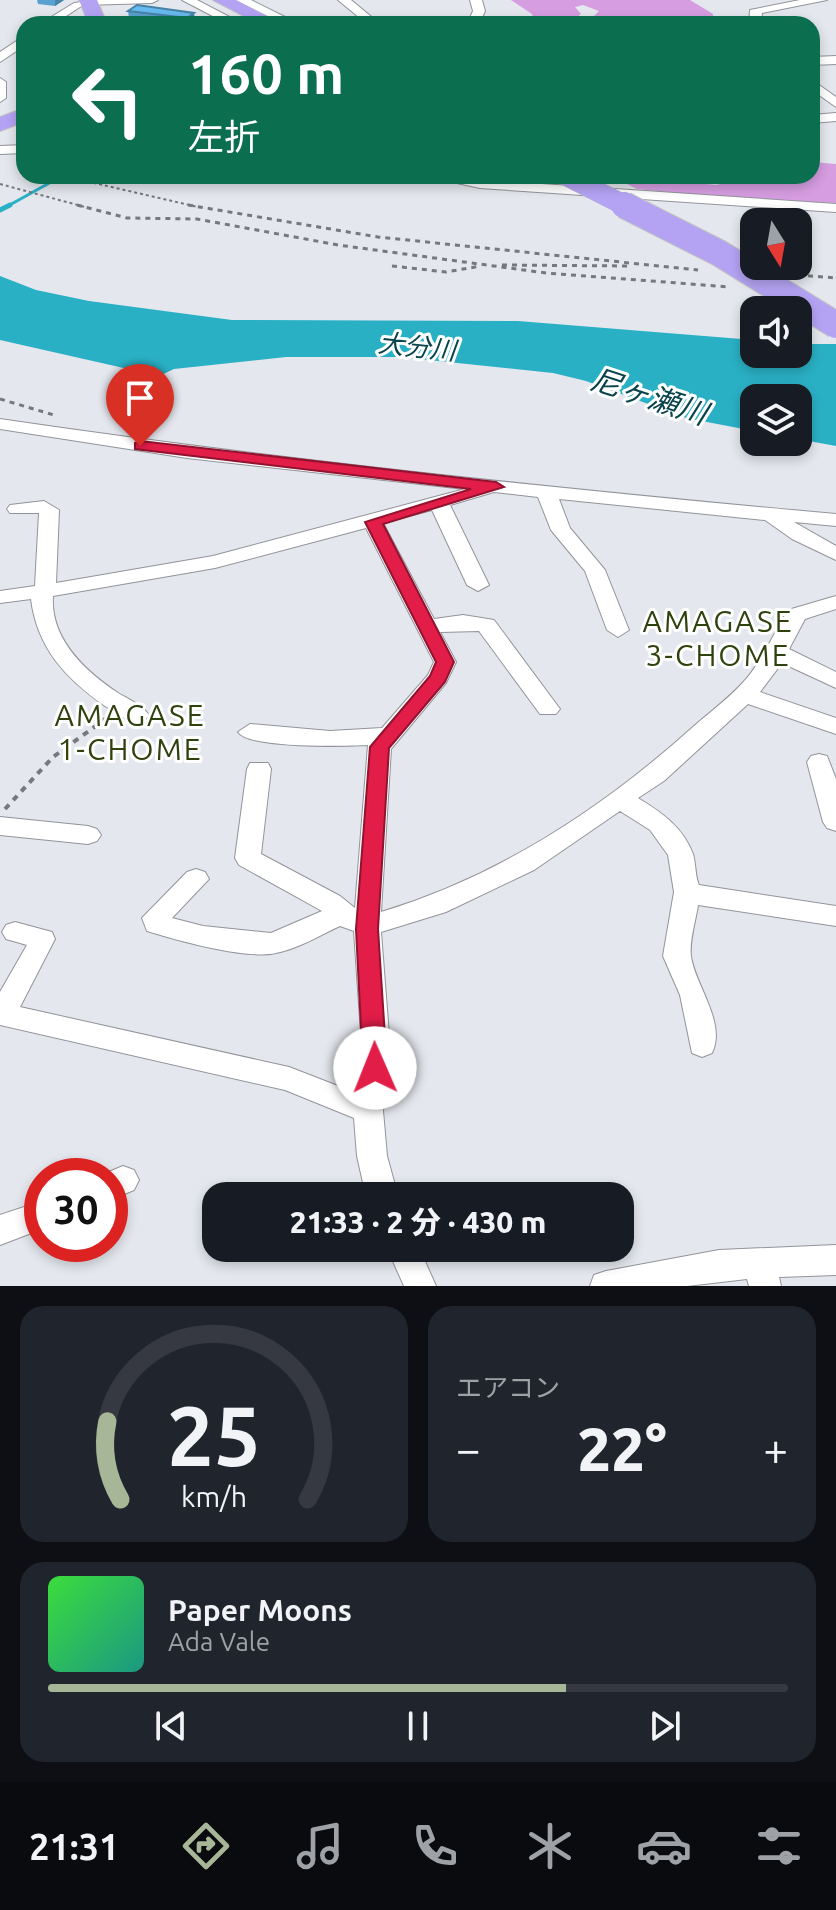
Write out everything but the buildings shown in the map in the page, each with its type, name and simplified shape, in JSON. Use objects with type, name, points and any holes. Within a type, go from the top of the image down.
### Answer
[{"type":"highway","points":[[206,0],[239,16]]},
{"type":"highway","points":[[222,0],[256,16]]},
{"type":"highway","points":[[572,184],[719,253],[836,325]]},
{"type":"highway","points":[[607,184],[740,253]]},
{"type":"highway","points":[[789,280],[836,308]]},
{"type":"street","points":[[59,16],[82,2],[152,0]]},
{"type":"street","points":[[188,0],[221,16]]},
{"type":"street","points":[[242,0],[276,16]]},
{"type":"street","points":[[344,0],[364,16]]},
{"type":"street","points":[[754,16],[754,12],[783,11],[821,0]]},
{"type":"street","points":[[0,82],[0,98]]},
{"type":"street","points":[[589,184],[836,208]]},
{"type":"street","points":[[0,424],[173,450],[496,487],[836,520]]},
{"type":"street","points":[[0,597],[43,594],[215,562],[496,487]]},
{"type":"street","points":[[546,492],[561,530],[595,570],[618,630]]},
{"type":"street","points":[[439,503],[478,585]]},
{"type":"street","points":[[17,509],[44,507],[49,510],[43,625],[77,674],[130,710]]},
{"type":"street","points":[[771,515],[799,535],[836,554]]},
{"type":"street","points":[[373,522],[438,646],[445,668],[388,736],[378,756],[368,922],[376,1048],[368,1111],[372,1156],[378,1182]]},
{"type":"street","points":[[259,769],[248,858],[331,903],[340,914],[352,921],[381,922],[437,905],[514,869],[655,775],[743,694],[777,652],[796,615],[836,602]]},
{"type":"street","points":[[426,627],[463,622],[486,625],[548,709]]},
{"type":"street","points":[[777,652],[836,681]]},
{"type":"street","points":[[743,694],[836,726]]},
{"type":"street","points":[[250,732],[330,739],[388,736]]},
{"type":"street","points":[[819,762],[836,822]]},
{"type":"street","points":[[620,799],[657,822],[678,844],[685,862],[687,889],[677,956],[694,995],[702,1045]]},
{"type":"street","points":[[0,826],[88,835]]},
{"type":"street","points":[[196,879],[155,918],[156,924],[203,936],[273,944],[340,914]]},
{"type":"street","points":[[687,889],[692,894],[836,916]]},
{"type":"street","points":[[15,932],[42,939],[42,943],[2,1020],[289,1079],[368,1111]]},
{"type":"street","points":[[0,1230],[24,1221]]},
{"type":"street","points":[[606,1286],[688,1269],[763,1274],[836,1260]]},
{"type":"street","points":[[409,1262],[420,1286]]},
{"type":"path","points":[[0,184],[127,218],[197,219],[338,245],[585,277],[743,287]]},
{"type":"path","points":[[104,184],[312,226],[699,270]]},
{"type":"path","points":[[392,266],[446,272],[486,265],[646,266]]},
{"type":"path","points":[[812,276],[836,278]]},
{"type":"path","points":[[0,399],[57,416]]},
{"type":"path","points":[[0,813],[53,757],[130,710]]},
{"type":"shaded area","points":[[511,0],[690,0],[713,16],[594,16],[599,11],[583,5],[575,7],[581,14],[578,16],[532,14]]},
{"type":"shaded area","points":[[820,163],[836,164],[836,203],[752,200],[637,189],[627,184],[820,184]]},
{"type":"water","points":[[0,276],[36,290],[89,301],[232,320],[518,321],[740,339],[740,368],[812,368],[812,344],[836,344],[836,446],[812,442],[812,384],[740,384],[740,428],[686,418],[586,381],[553,373],[400,357],[286,357],[174,369],[159,376],[0,340]]},
{"type":"waterway","points":[[6,207],[48,184]]},
{"type":"waterway","points":[[6,207],[10,205]]},
{"type":"waterway","points":[[0,210],[6,207]]},
{"type":"district","name":"AMAGASE 3-CHOME","points":[[718,639]]},
{"type":"district","name":"AMAGASE 1-CHOME","points":[[130,733]]},
{"type":"route","points":[[140,446],[496,487],[373,522],[445,662],[445,668],[438,678],[379,747],[367,929],[375,1068]]},
{"type":"water label","name":"大分川","points":[[417,347]]},
{"type":"water label","name":"尼ヶ瀬川","points":[[649,397]]}]
